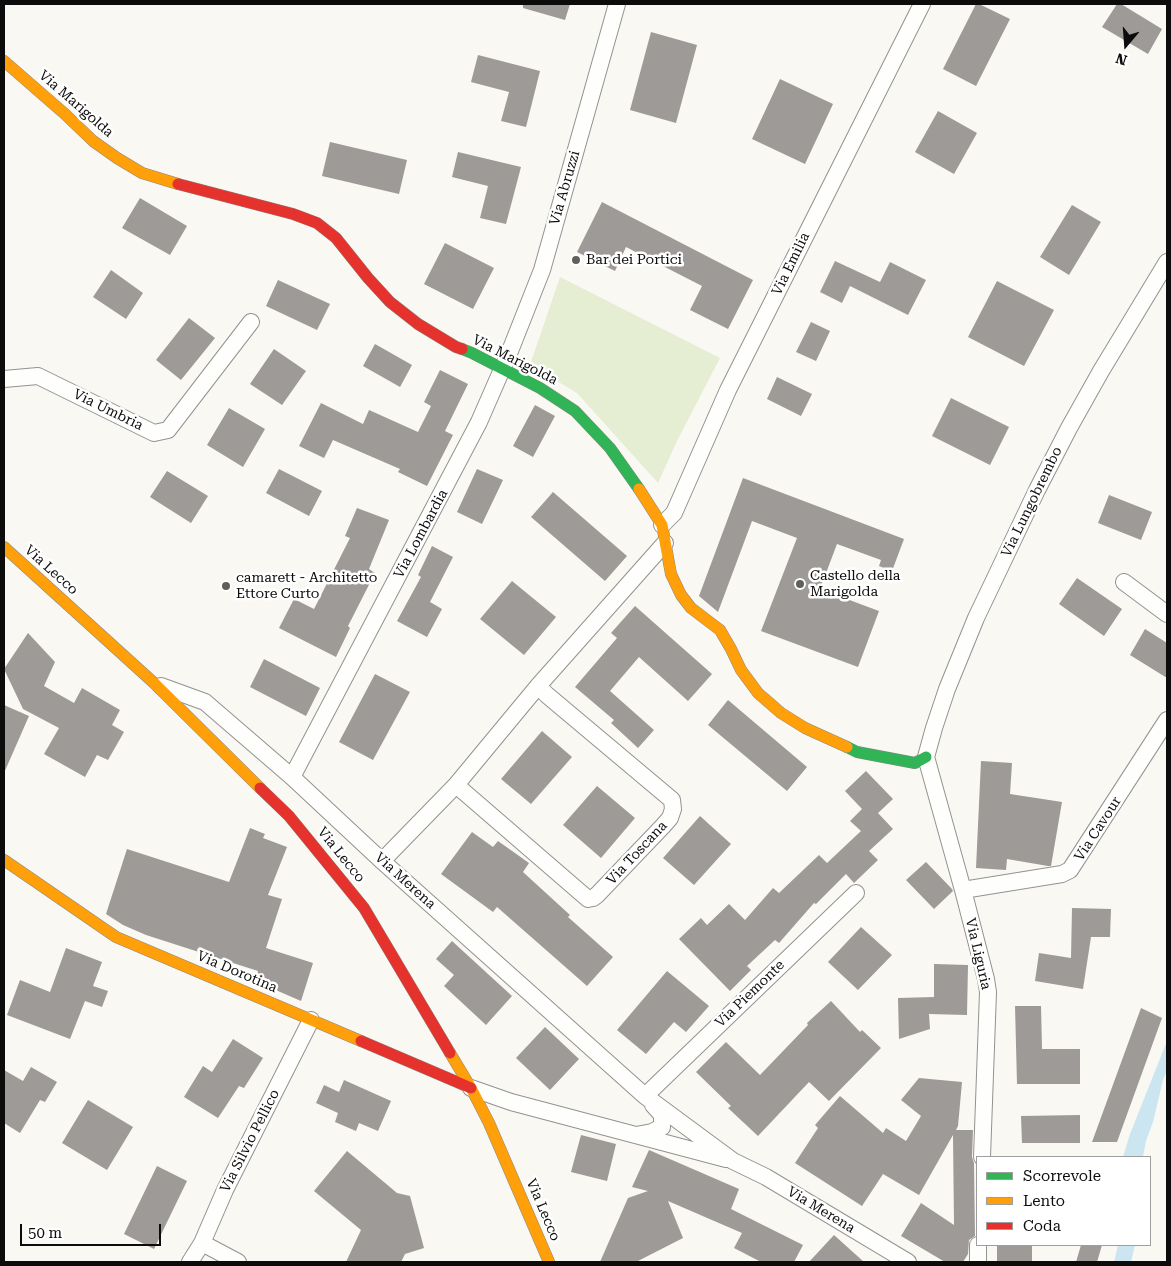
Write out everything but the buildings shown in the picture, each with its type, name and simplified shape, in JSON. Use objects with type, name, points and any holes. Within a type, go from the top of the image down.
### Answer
[{"type":"main road","name":"Via Marigolda","points":[[4,61],[93,141],[142,173],[293,214],[317,224],[336,238],[390,302],[418,324],[456,347],[472,353],[540,388],[575,411],[610,448],[662,525],[671,574],[681,595],[691,608],[720,630],[741,670],[758,693],[781,713],[805,728],[857,752],[915,763],[926,757]]},
{"type":"main road","name":"Via Lecco","points":[[4,547],[154,683],[289,816],[364,908],[471,1088],[489,1123],[548,1262]]},
{"type":"main road","name":"Via Dorotina","points":[[4,860],[116,938],[471,1088]]},
{"type":"street","name":"Via Abruzzi","points":[[502,368],[542,270],[617,4]]},
{"type":"street","name":"Via Emilia","points":[[662,525],[674,513],[728,390],[922,4]]},
{"type":"street","name":"Via Lungobrembo","points":[[926,757],[944,697],[972,627],[1013,540],[1069,428],[1167,262]]},
{"type":"street","name":"Via Umbria","points":[[4,379],[38,376],[154,433],[168,430],[251,322]]},
{"type":"street","name":"Via Lombardia","points":[[292,777],[480,422],[502,368]]},
{"type":"street","points":[[382,861],[456,785],[538,686],[665,542]]},
{"type":"street","points":[[1124,582],[1167,614]]},
{"type":"street","name":"Via Merena","points":[[154,683],[205,702],[292,777],[382,861],[645,1096],[733,1161],[766,1178],[908,1262]]},
{"type":"street","name":"Via Toscana","points":[[456,785],[588,899],[597,895],[670,818],[673,809],[672,800],[538,686]]},
{"type":"street","name":"Via Cavour","points":[[963,890],[1062,874],[1070,870],[1167,720]]},
{"type":"street","name":"Via Liguria","points":[[926,757],[963,890],[988,992],[982,1156]]},
{"type":"street","name":"Via Piemonte","points":[[645,1096],[856,893]]},
{"type":"street","name":"Via Silvio Pellico","points":[[190,1262],[202,1243],[225,1190],[311,1020]]},
{"type":"street","name":"Via Merena","points":[[471,1088],[511,1102],[733,1161]]},
{"type":"street","name":"Via Merena","points":[[634,1135],[652,1132],[662,1126],[662,1115],[645,1096]]},
{"type":"street","points":[[202,1243],[238,1262]]},
{"type":"street","points":[[978,1246],[978,1262]]},
{"type":"green space","points":[[560,277],[720,358],[677,441],[658,483],[577,393],[530,365]]},
{"type":"water","points":[[1167,1041],[1167,1070],[1143,1156],[1123,1156],[1130,1134]]},
{"type":"water","points":[[1118,1246],[1135,1246],[1131,1262],[1114,1262]]},
{"type":"traffic: fast","points":[[462,349],[540,388],[575,411],[610,448],[639,489]]},
{"type":"traffic: fast","points":[[847,747],[857,752],[915,763],[926,757]]},
{"type":"traffic: slow","points":[[4,61],[93,141],[117,158],[142,173],[178,184]]},
{"type":"traffic: slow","points":[[639,489],[662,525],[671,574],[681,595],[691,608],[720,630],[741,670],[758,693],[781,713],[805,728],[847,747]]},
{"type":"traffic: slow","points":[[4,547],[154,683],[260,788]]},
{"type":"traffic: slow","points":[[4,860],[116,937],[361,1041]]},
{"type":"traffic: slow","points":[[450,1053],[489,1123],[549,1262]]},
{"type":"traffic: jam","points":[[178,184],[293,214],[317,223],[336,238],[390,302],[418,324],[462,349]]},
{"type":"traffic: jam","points":[[260,788],[289,816],[364,908],[450,1053]]},
{"type":"traffic: jam","points":[[361,1041],[471,1088]]},
{"type":"place","name":"Bar dei Portici","points":[[576,260]]},
{"type":"place","name":"Castello della Marigolda","points":[[800,584]]},
{"type":"place","name":"camarett - Architetto Ettore Curto","points":[[226,586]]}]
